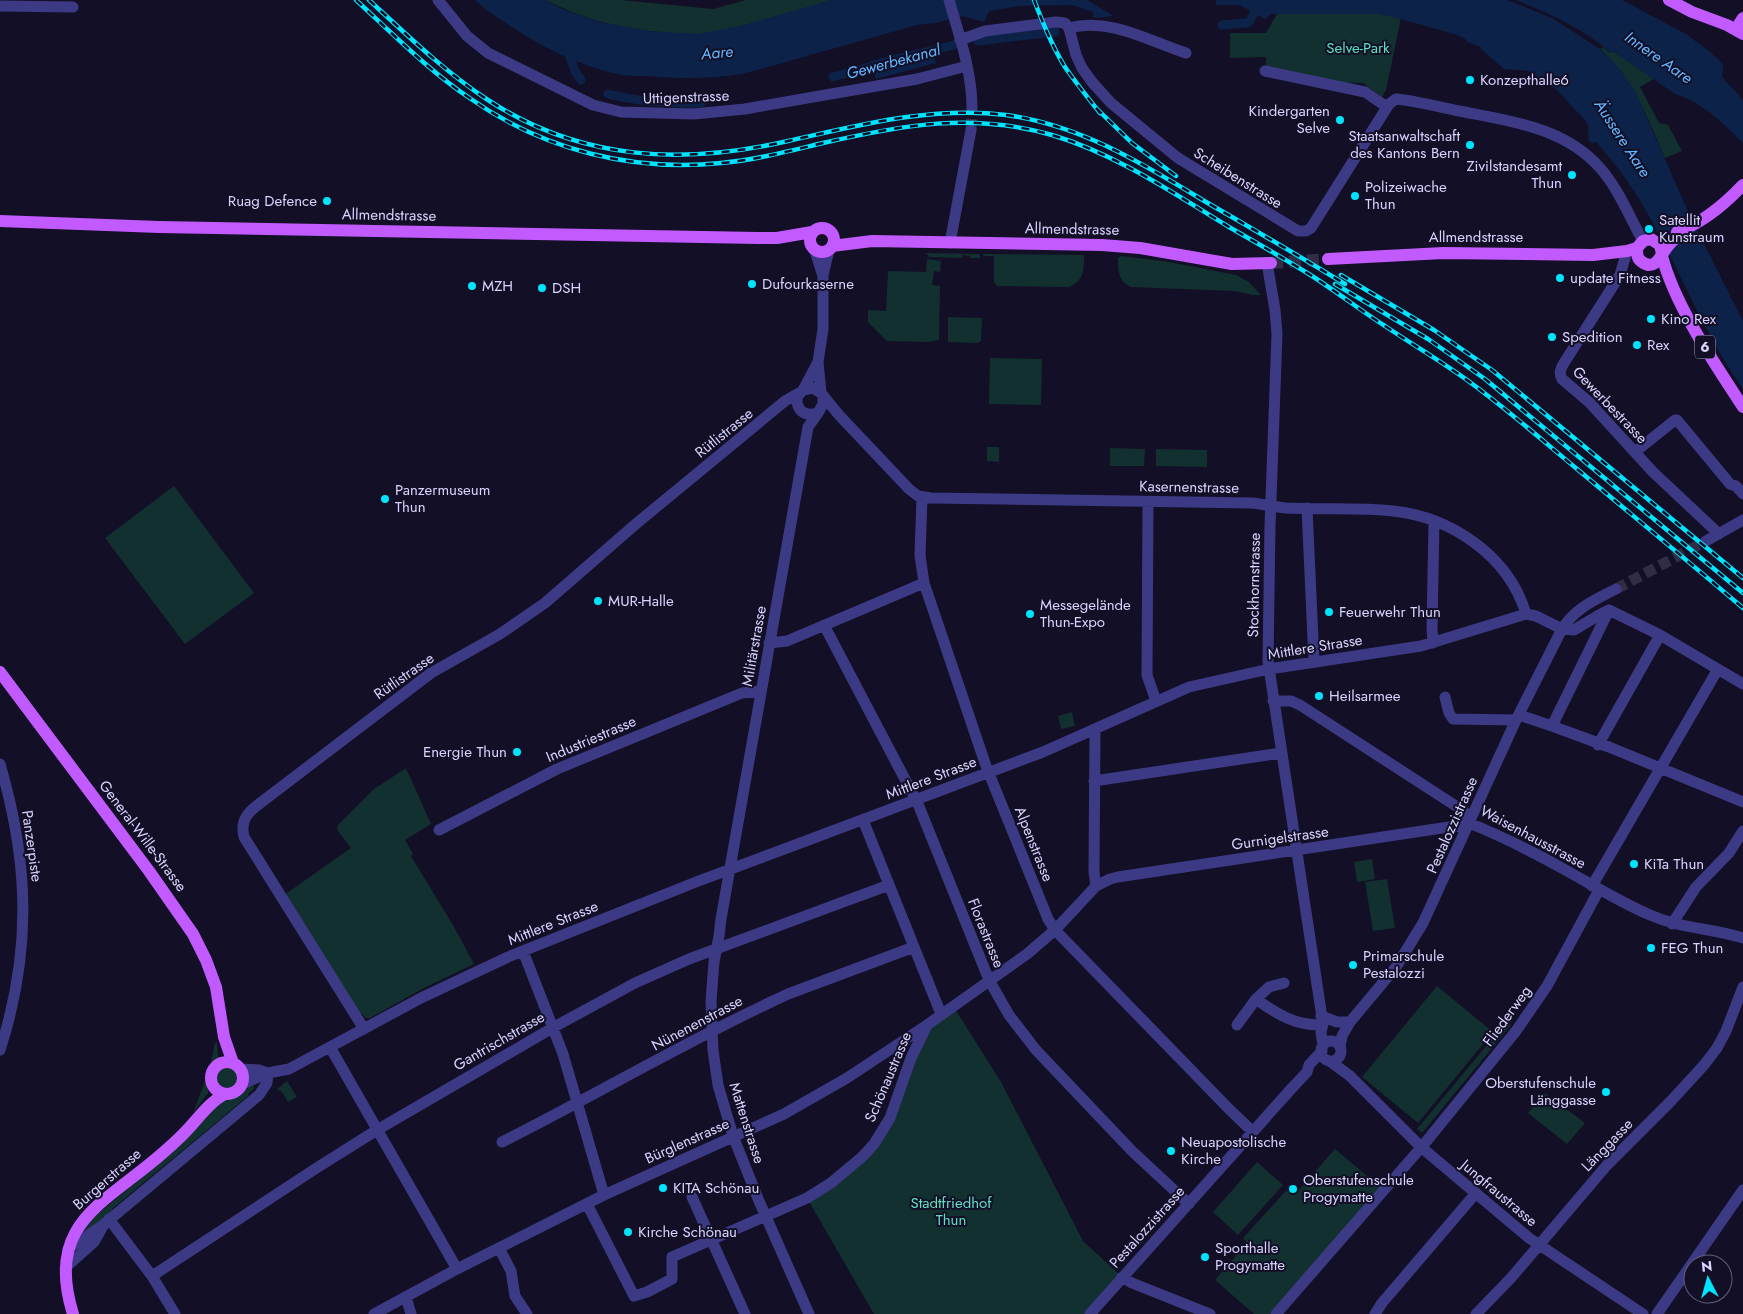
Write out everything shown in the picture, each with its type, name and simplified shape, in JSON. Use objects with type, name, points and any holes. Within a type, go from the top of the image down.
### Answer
[{"type":"main road","points":[[1669,0],[1692,12],[1741,29]]},
{"type":"main road","points":[[1648,251],[1714,212],[1743,185]]},
{"type":"main road","name":"Allmendstrasse","points":[[0,221],[168,227],[777,238],[812,232]]},
{"type":"main road","points":[[822,228],[832,233],[834,240],[830,248],[823,252],[813,248],[810,237],[812,232],[822,228]]},
{"type":"main road","name":"Allmendstrasse","points":[[832,233],[872,241],[1132,247],[1232,264],[1269,263]]},
{"type":"main road","name":"Allmendstrasse","points":[[777,238],[813,248]]},
{"type":"main road","name":"Allmendstrasse","points":[[830,248],[872,241]]},
{"type":"main road","name":"Allmendstrasse","points":[[1328,259],[1443,253],[1593,255],[1648,251]]},
{"type":"main road","name":"6","points":[[1648,251],[1672,285],[1703,344],[1743,407]]},
{"type":"main road","name":"General-Wille-Strasse","points":[[0,672],[150,871],[193,934],[209,966],[216,987],[224,1037],[237,1066]]},
{"type":"main road","name":"General-Wille-Strasse","points":[[219,1064],[224,1037]]},
{"type":"main road","points":[[226,1062],[237,1066],[243,1075],[242,1084],[236,1092],[225,1094],[216,1090],[213,1085],[212,1074],[219,1064],[226,1062]]},
{"type":"main road","name":"Burgerstrasse","points":[[201,1113],[211,1094],[213,1085]]},
{"type":"main road","name":"Burgerstrasse","points":[[73,1314],[66,1285],[65,1268],[68,1249],[74,1233],[87,1215],[160,1156],[201,1113],[225,1094]]},
{"type":"street","name":"Uttigenstrasse","points":[[438,0],[463,32],[488,53],[593,105],[621,112],[694,114],[738,110],[916,80],[967,66]]},
{"type":"street","points":[[949,0],[967,66],[972,108]]},
{"type":"street","points":[[0,6],[73,8]]},
{"type":"street","points":[[962,44],[986,31],[1056,22],[1065,23],[1069,28],[1086,25],[1114,28],[1186,53]]},
{"type":"street","name":"Scheibenstrasse","points":[[1069,28],[1076,55],[1082,68],[1111,103],[1178,158],[1298,232],[1312,228],[1387,107]]},
{"type":"street","points":[[1265,71],[1364,92],[1387,107],[1393,100],[1399,99],[1520,124],[1547,131],[1562,138],[1584,152],[1601,169],[1615,188],[1648,251]]},
{"type":"street","points":[[950,243],[971,130]]},
{"type":"street","points":[[813,248],[823,276]]},
{"type":"street","points":[[818,412],[823,404],[818,362],[823,329],[823,276],[830,248]]},
{"type":"street","name":"Gewerbestrasse","points":[[1648,251],[1620,274],[1560,368],[1560,374],[1562,379],[1600,413],[1660,478],[1719,534]]},
{"type":"street","name":"Stockhornstrasse","points":[[1269,263],[1277,334],[1268,627],[1269,669],[1322,1020],[1321,1032],[1331,1050]]},
{"type":"street","points":[[808,427],[797,402],[801,391],[818,362]]},
{"type":"street","points":[[801,391],[813,388],[822,395],[839,416],[909,489],[922,497]]},
{"type":"street","name":"Rütlistrasse","points":[[364,1029],[244,837],[243,824],[246,817],[259,804],[430,673],[500,634],[545,603],[637,523],[785,401],[801,391]]},
{"type":"street","name":"Rütlistrasse","points":[[775,411],[787,408],[801,411]]},
{"type":"street","points":[[801,411],[810,415],[818,412],[828,412],[839,416]]},
{"type":"street","name":"Militärstrasse","points":[[730,870],[808,427],[818,412]]},
{"type":"street","points":[[1635,452],[1675,420],[1678,420],[1730,484],[1736,486],[1743,494]]},
{"type":"street","name":"Kasernenstrasse","points":[[922,497],[1252,503],[1271,506],[1394,511],[1434,521],[1464,536],[1487,553],[1510,580],[1526,614]]},
{"type":"street","name":"Alpenstrasse","points":[[922,497],[920,555],[924,583],[988,773],[1048,919],[1055,930],[1252,1131]]},
{"type":"street","points":[[1148,502],[1147,676],[1156,701]]},
{"type":"street","points":[[1307,508],[1314,662]]},
{"type":"street","points":[[1706,541],[1743,520]]},
{"type":"street","points":[[1433,643],[1434,521]]},
{"type":"street","points":[[769,643],[781,643],[924,583]]},
{"type":"street","points":[[1562,628],[1579,610],[1616,589]]},
{"type":"street","points":[[1526,614],[1536,616],[1562,628],[1574,630],[1609,610]]},
{"type":"street","points":[[1609,610],[1660,635],[1743,684]]},
{"type":"street","points":[[1552,726],[1609,610]]},
{"type":"street","name":"Mittlere Strasse","points":[[242,1084],[268,1074],[289,1069],[448,984],[522,951],[988,773],[1095,730],[1189,687],[1269,669],[1433,643],[1526,614]]},
{"type":"street","name":"Florastrasse","points":[[824,625],[916,800],[988,980],[1008,1015],[1036,1050],[1132,1151],[1189,1204]]},
{"type":"street","name":"Pestalozzistrasse","points":[[1090,1314],[1252,1131],[1306,1072],[1331,1050],[1350,1022],[1385,981],[1415,939],[1440,890],[1518,718],[1562,628]]},
{"type":"street","points":[[1598,745],[1660,635]]},
{"type":"street","name":"Fliederweg","points":[[1276,1314],[1478,1080],[1520,1026],[1547,986],[1595,888],[1660,768],[1718,669]]},
{"type":"street","name":"Industriestrasse","points":[[439,830],[557,769],[742,693],[761,691]]},
{"type":"street","points":[[1445,697],[1449,713],[1453,719],[1518,718],[1552,726],[1743,802]]},
{"type":"street","name":"Waisenhausstrasse","points":[[1273,701],[1291,701],[1300,705],[1462,810],[1470,823],[1500,836],[1595,888],[1649,915],[1672,924],[1743,938]]},
{"type":"street","points":[[1095,730],[1094,872],[1096,886]]},
{"type":"street","points":[[1094,781],[1281,753]]},
{"type":"street","name":"Panzerpiste","points":[[0,764],[15,824],[22,868],[24,912],[17,986],[0,1050]]},
{"type":"street","points":[[864,820],[940,1014]]},
{"type":"street","name":"Gurnigelstrasse","points":[[1096,886],[1118,877],[1462,826],[1470,823]]},
{"type":"street","points":[[1672,924],[1696,887],[1729,853],[1743,831]]},
{"type":"street","name":"Mattenstrasse","points":[[730,870],[711,991],[713,1050],[718,1084],[733,1136],[809,1314]]},
{"type":"street","name":"Gantrischstrasse","points":[[152,1276],[314,1169],[377,1130],[554,1027],[636,983],[717,948],[889,885]]},
{"type":"street","name":"Schönaustrasse","points":[[766,1217],[806,1198],[824,1187],[847,1170],[874,1144],[894,1110],[913,1056],[927,1025],[988,980],[1022,958],[1055,930],[1096,886]]},
{"type":"street","name":"Nünenenstrasse","points":[[502,1142],[712,1031],[788,994],[914,947]]},
{"type":"street","points":[[522,951],[554,1027],[604,1195]]},
{"type":"street","points":[[1237,1025],[1256,999],[1269,987],[1284,983]]},
{"type":"street","name":"Länggasse","points":[[1476,1314],[1494,1296],[1607,1165],[1671,1101],[1711,1056],[1726,1030],[1743,986]]},
{"type":"street","points":[[1256,999],[1274,1013],[1293,1020],[1310,1024],[1322,1020],[1350,1022]]},
{"type":"street","name":"Bürglenstrasse","points":[[374,1314],[604,1195],[733,1136],[758,1127],[847,1078],[927,1025]]},
{"type":"street","points":[[901,1042],[913,1056]]},
{"type":"street","points":[[330,1047],[458,1269]]},
{"type":"street","name":"Jungfraustrasse","points":[[1331,1050],[1350,1076],[1421,1147],[1538,1245],[1643,1314]]},
{"type":"street","name":"Mittlere Strasse","points":[[237,1066],[259,1070],[268,1074]]},
{"type":"street","points":[[68,1249],[106,1222],[259,1095],[267,1083],[268,1074]]},
{"type":"street","points":[[1657,1314],[1743,1190]]},
{"type":"street","points":[[1375,1314],[1382,1303],[1476,1193]]},
{"type":"street","points":[[692,1197],[745,1314]]},
{"type":"street","points":[[587,1204],[634,1296],[672,1279],[672,1257],[766,1217]]},
{"type":"street","points":[[65,1268],[94,1242],[106,1222]]},
{"type":"street","points":[[106,1222],[152,1276],[175,1314]]},
{"type":"street","points":[[500,1248],[511,1271],[514,1296],[527,1314]]},
{"type":"street","points":[[1122,1277],[1132,1283],[1210,1314]]},
{"type":"street","points":[[406,1297],[411,1314]]},
{"type":"green space","points":[[546,0],[621,0],[713,9],[746,0],[832,0],[749,24],[715,32],[692,34],[655,32],[623,27],[576,14]]},
{"type":"green space","name":"Selve-Park","points":[[1375,13],[1401,18],[1386,90],[1382,97],[1363,83],[1330,82],[1266,69],[1266,57],[1230,58],[1230,33],[1266,33],[1277,14]]},
{"type":"green space","points":[[1603,47],[1610,53],[1613,51],[1654,79],[1640,87],[1659,123],[1668,125],[1682,151],[1665,158],[1639,100],[1622,73],[1600,49]]},
{"type":"green space","points":[[926,253],[980,254],[980,258],[970,258],[970,256],[962,255],[962,258],[929,257]]},
{"type":"green space","points":[[983,254],[1083,255],[1084,267],[1080,279],[1068,287],[997,286],[994,282],[994,256],[983,256]]},
{"type":"green space","points":[[1121,256],[1169,262],[1236,275],[1249,282],[1261,295],[1234,291],[1131,287],[1121,279],[1118,258]]},
{"type":"green space","points":[[927,259],[941,261],[940,272],[934,271],[932,285],[940,286],[939,340],[928,342],[887,341],[868,322],[868,310],[886,311],[888,271],[926,272]]},
{"type":"green space","points":[[948,317],[982,318],[981,341],[978,343],[948,342]]},
{"type":"green space","points":[[990,358],[1042,359],[1041,405],[989,404]]},
{"type":"green space","points":[[987,447],[999,447],[999,462],[987,461]]},
{"type":"green space","points":[[1110,448],[1145,449],[1144,466],[1110,466]]},
{"type":"green space","points":[[1156,449],[1207,450],[1207,467],[1156,466]]},
{"type":"green space","points":[[174,486],[254,593],[185,644],[105,538]]},
{"type":"green space","points":[[1072,712],[1075,726],[1061,729],[1058,716]]},
{"type":"green space","points":[[406,768],[431,824],[405,840],[413,854],[411,856],[453,925],[474,964],[424,988],[370,1018],[366,1018],[361,1013],[359,1014],[284,895],[351,848],[338,831],[337,826],[374,789]]},
{"type":"green space","points":[[1372,859],[1375,879],[1357,882],[1354,862]]},
{"type":"green space","points":[[1387,879],[1395,928],[1373,931],[1365,882]]},
{"type":"green space","points":[[1437,986],[1493,1032],[1418,1123],[1362,1077]]},
{"type":"green space","name":"Stadtfriedhof Thun","points":[[955,1009],[1001,1082],[1083,1241],[1122,1277],[1090,1314],[874,1314],[807,1198],[874,1144],[927,1025]]},
{"type":"green space","points":[[1507,1021],[1511,1025],[1422,1133],[1417,1129]]},
{"type":"green space","points":[[217,1042],[218,1058],[209,1072],[208,1093],[193,1113],[209,1071],[215,1043]]},
{"type":"green space","points":[[223,1068],[231,1068],[237,1074],[237,1082],[231,1088],[223,1088],[217,1082],[217,1074]]},
{"type":"green space","points":[[253,1081],[254,1089],[248,1096],[112,1209],[113,1212],[82,1233],[90,1220],[159,1164],[216,1103],[236,1095]]},
{"type":"green space","points":[[287,1081],[297,1097],[288,1102],[282,1092],[277,1089]]},
{"type":"green space","points":[[1545,1093],[1585,1123],[1567,1144],[1528,1113]]},
{"type":"green space","points":[[1335,1149],[1380,1187],[1270,1314],[1254,1314],[1215,1280],[1247,1243],[1243,1238],[1292,1184],[1299,1190]]},
{"type":"green space","points":[[1257,1162],[1283,1185],[1238,1235],[1213,1212]]},
{"type":"water","name":"Aare","points":[[475,0],[546,0],[562,9],[600,22],[647,31],[697,34],[740,26],[832,0],[1087,0],[1114,16],[1093,18],[1093,12],[1072,5],[1020,6],[989,11],[984,22],[962,16],[936,23],[917,25],[743,74],[707,78],[683,78],[624,75],[588,66],[534,41],[491,13]]},
{"type":"water","name":"Äussere Aare","points":[[1216,0],[1507,0],[1552,18],[1600,49],[1618,67],[1635,91],[1690,216],[1743,321],[1743,389],[1723,359],[1639,200],[1619,170],[1596,142],[1592,143],[1589,141],[1588,125],[1585,120],[1556,89],[1528,71],[1504,69],[1481,47],[1467,42],[1466,39],[1382,14],[1271,14],[1265,19],[1239,5],[1216,5]]},
{"type":"water","name":"Innere Aare","points":[[1515,0],[1622,0],[1686,34],[1723,64],[1722,77],[1743,100],[1743,143],[1703,108],[1675,94],[1613,51],[1611,53],[1601,44],[1566,22]]},
{"type":"water","points":[[931,46],[936,63],[876,79],[871,61]]},
{"type":"waterway","points":[[1222,25],[1247,23],[1254,13]]},
{"type":"waterway","name":"Gewerbekanal","points":[[978,41],[1055,32]]},
{"type":"waterway","name":"Gewerbekanal","points":[[923,53],[954,45]]},
{"type":"waterway","name":"Gewerbekanal","points":[[566,46],[575,71],[581,80]]},
{"type":"waterway","name":"Gewerbekanal","points":[[833,77],[883,63]]},
{"type":"waterway","name":"Gewerbekanal","points":[[608,94],[654,102],[701,103]]},
{"type":"tunnel","points":[[971,130],[972,108]]},
{"type":"tunnel","points":[[1271,263],[1328,259]]},
{"type":"tunnel","points":[[1616,589],[1706,541]]},
{"type":"railway","points":[[356,0],[412,52],[471,99],[499,117],[528,132],[590,154],[655,164],[688,165],[734,162],[909,126],[965,123],[1022,128],[1052,135],[1099,153],[1143,175],[1302,270],[1461,376],[1525,425],[1743,608]]},
{"type":"railway","points":[[369,0],[427,53],[472,89],[523,120],[559,136],[596,146],[671,155],[749,149],[869,123],[923,115],[978,113],[1034,120],[1086,137],[1135,160],[1345,284]]},
{"type":"railway","points":[[1034,0],[1060,59],[1100,113]]},
{"type":"railway","points":[[1096,108],[1132,143],[1176,176]]},
{"type":"railway","points":[[1341,275],[1434,330],[1492,370],[1743,578]]},
{"type":"railway","points":[[1335,284],[1428,339],[1485,379],[1743,593]]},
{"type":"place","name":"Konzepthalle6","points":[[1470,80]]},
{"type":"place","name":"Kindergarten Selve","points":[[1340,120]]},
{"type":"place","name":"Staatsanwaltschaft des Kantons Bern","points":[[1470,145]]},
{"type":"place","name":"Zivilstandesamt Thun","points":[[1572,175]]},
{"type":"place","name":"Polizeiwache Thun","points":[[1355,196]]},
{"type":"place","name":"Ruag Defence","points":[[327,201]]},
{"type":"place","name":"Satellit Kunstraum","points":[[1649,229]]},
{"type":"place","name":"update Fitness","points":[[1560,278]]},
{"type":"place","name":"Dufourkaserne","points":[[752,284]]},
{"type":"place","name":"MZH","points":[[472,286]]},
{"type":"place","name":"DSH","points":[[542,288]]},
{"type":"place","name":"Kino Rex","points":[[1651,319]]},
{"type":"place","name":"Spedition","points":[[1552,337]]},
{"type":"place","name":"Rex","points":[[1637,345]]},
{"type":"place","name":"Panzermuseum Thun","points":[[385,499]]},
{"type":"place","name":"MUR-Halle","points":[[598,601]]},
{"type":"place","name":"Feuerwehr Thun","points":[[1329,612]]},
{"type":"place","name":"Messegelände Thun-Expo","points":[[1030,614]]},
{"type":"place","name":"Heilsarmee","points":[[1319,696]]},
{"type":"place","name":"Energie Thun","points":[[517,752]]},
{"type":"place","name":"KiTa Thun","points":[[1634,864]]},
{"type":"place","name":"FEG Thun","points":[[1651,948]]},
{"type":"place","name":"Primarschule Pestalozzi","points":[[1353,965]]},
{"type":"place","name":"Oberstufenschule Länggasse","points":[[1606,1092]]},
{"type":"place","name":"Neuapostolische Kirche","points":[[1171,1151]]},
{"type":"place","name":"KITA Schönau","points":[[663,1188]]},
{"type":"place","name":"Oberstufenschule Progymatte","points":[[1293,1189]]},
{"type":"place","name":"Kirche Schönau","points":[[628,1232]]},
{"type":"place","name":"Sporthalle Progymatte","points":[[1205,1257]]}]
